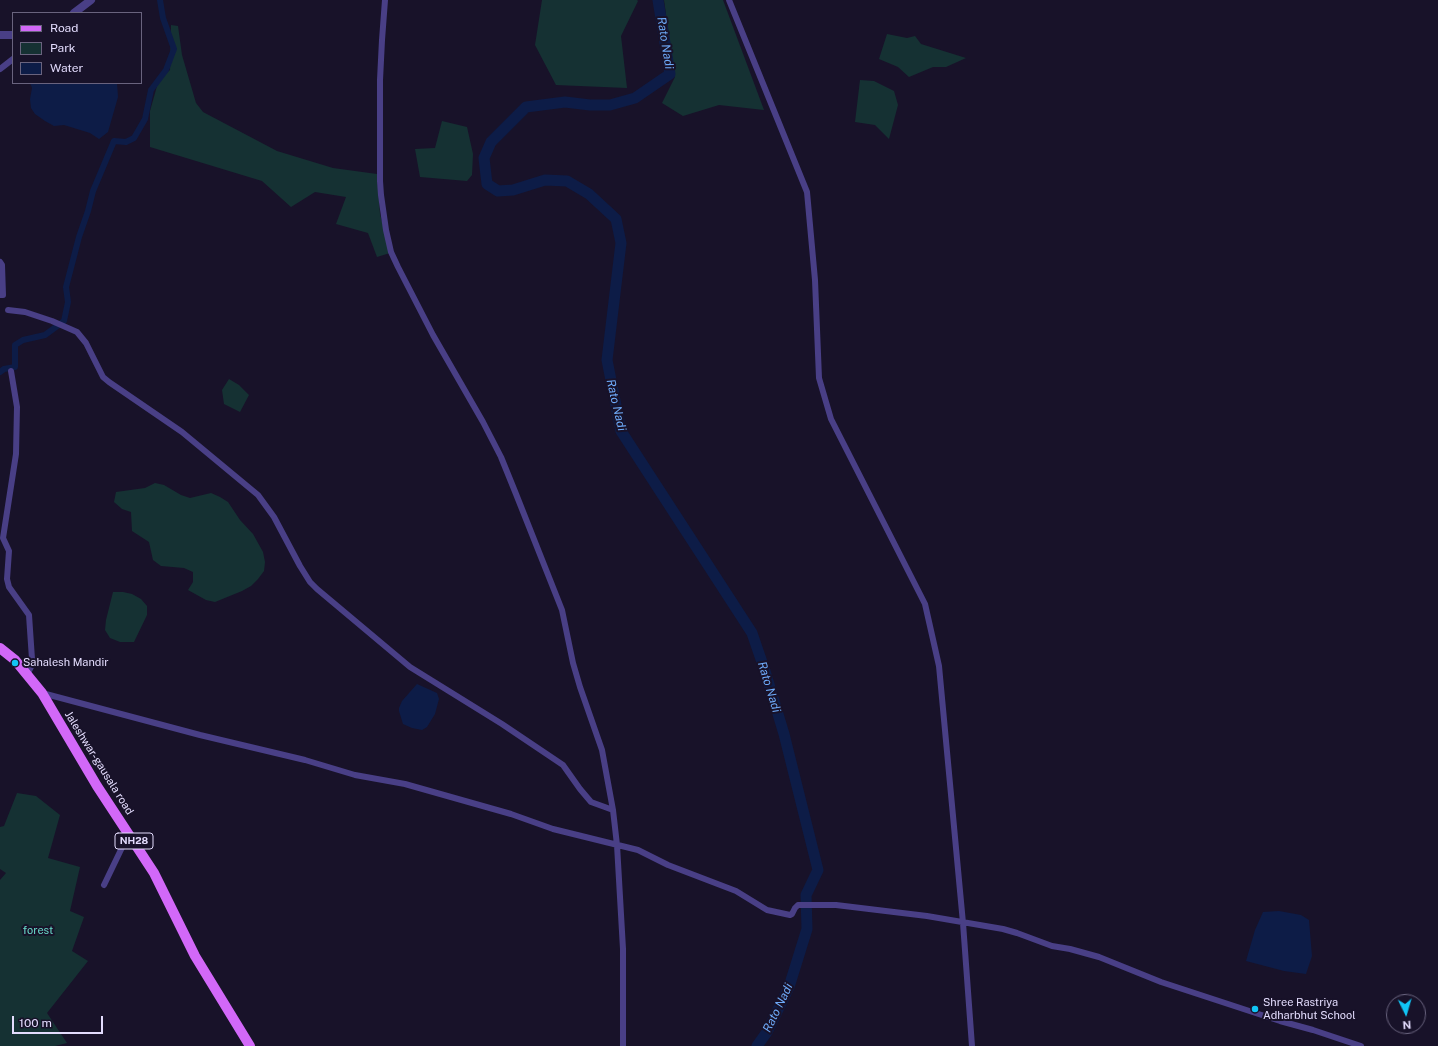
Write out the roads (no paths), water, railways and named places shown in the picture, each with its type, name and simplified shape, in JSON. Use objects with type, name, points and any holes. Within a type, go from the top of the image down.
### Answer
[{"type":"main road","name":"Jaleshwar-gausala road","points":[[0,648],[15,660],[42,693],[93,779],[154,873],[195,956],[250,1046]]},
{"type":"street","points":[[75,12],[91,0]]},
{"type":"street","points":[[385,0],[380,80],[380,181],[383,213],[391,252],[433,334],[483,422],[519,501],[562,610],[573,663],[602,750],[613,810],[617,845],[623,949],[623,1046]]},
{"type":"street","points":[[729,0],[807,192],[815,280],[819,378],[831,419],[925,604],[939,666],[963,923],[972,1046]]},
{"type":"street","points":[[0,35],[12,35]]},
{"type":"street","points":[[0,69],[12,60]]},
{"type":"street","points":[[0,262],[2,265],[3,295],[0,295]]},
{"type":"street","points":[[8,310],[25,312],[52,321],[77,332],[86,343],[100,372],[109,382],[182,432],[258,495],[274,516],[292,553],[306,576],[318,589],[410,667],[563,765],[591,802],[613,810]]},
{"type":"street","points":[[11,371],[17,407],[16,454],[3,538],[9,551],[7,579],[9,587],[29,615],[32,665],[27,675]]},
{"type":"street","points":[[42,693],[200,735],[305,760],[355,775],[405,784],[511,814],[553,829],[638,850],[668,865],[730,888],[767,910],[790,915],[798,904],[822,906],[836,905],[927,916],[1003,929],[1052,946],[1090,954],[1161,982],[1361,1046]]},
{"type":"street","points":[[104,885],[129,834]]},
{"type":"water","points":[[30,84],[117,84],[118,97],[108,132],[99,139],[90,133],[64,125],[54,126],[45,121],[35,114],[31,108],[30,99],[32,88]]},
{"type":"water","points":[[417,684],[437,693],[439,699],[435,714],[427,727],[422,730],[403,724],[399,711],[402,701]]},
{"type":"water","points":[[1279,911],[1301,915],[1309,920],[1312,956],[1306,974],[1284,971],[1246,961],[1255,930],[1263,912]]},
{"type":"waterway","points":[[0,372],[4,369],[15,367],[15,345],[23,340],[45,335],[64,321],[68,302],[66,287],[93,191],[114,141],[126,142],[134,138],[145,119],[151,90],[166,70],[174,49],[163,18],[160,0]]},
{"type":"waterway","name":"Rato Nadi","points":[[658,0],[670,74],[635,98],[610,105],[590,105],[565,102],[526,107],[491,142],[484,158],[487,184],[498,191],[513,190],[545,180],[567,181],[589,194],[616,219],[621,243],[607,360],[621,431],[752,633],[765,671],[784,734],[818,870],[806,895],[807,929],[789,987],[767,1032],[757,1046]]},
{"type":"place","name":"Sahalesh Mandir","points":[[15,663]]},
{"type":"place","name":"Shree Rastriya Adharbhut School","points":[[1255,1009]]},
{"type":"park label","name":"forest","points":[[38,931]]}]
